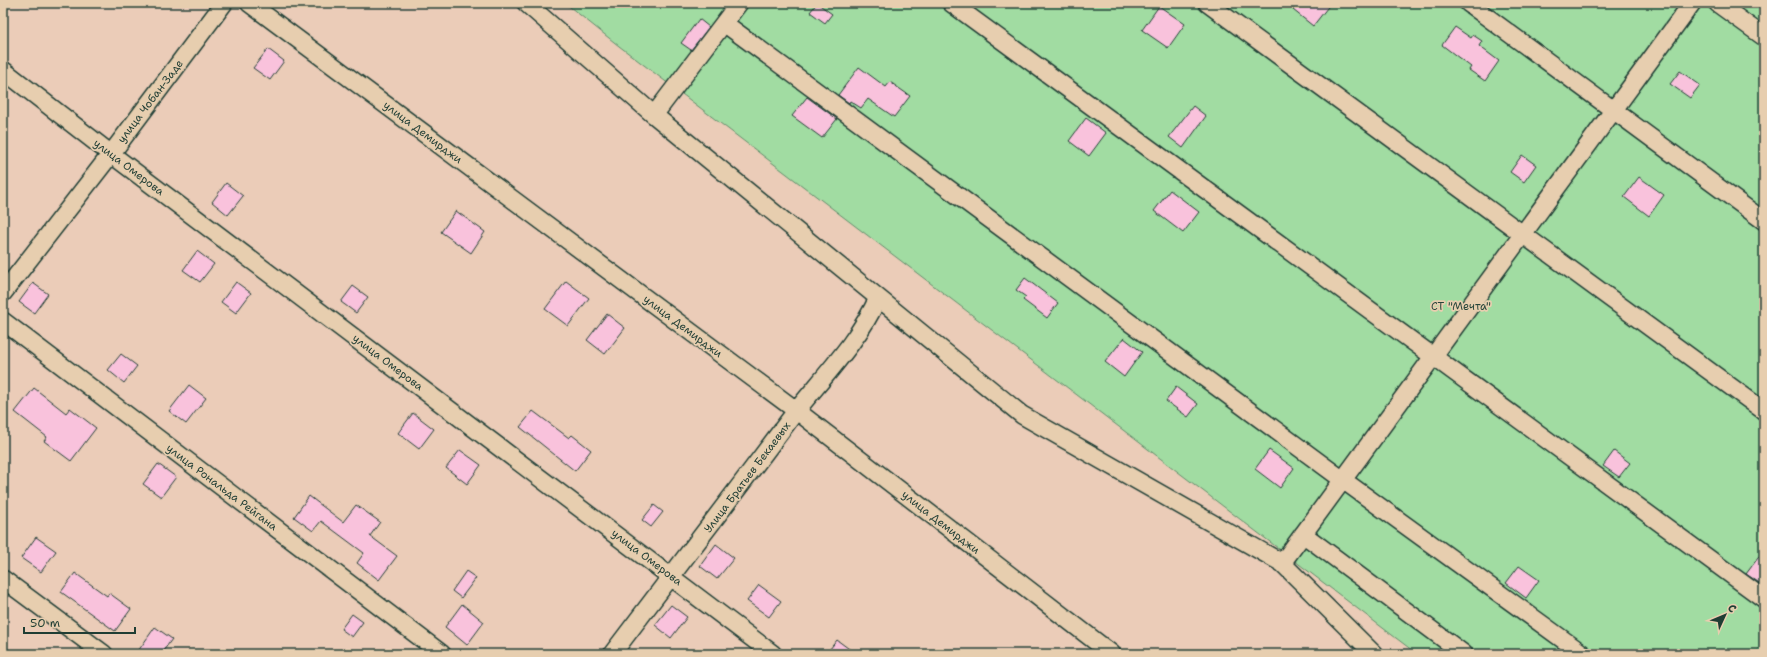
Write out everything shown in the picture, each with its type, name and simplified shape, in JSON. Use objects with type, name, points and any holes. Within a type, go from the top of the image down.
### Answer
[{"type":"street","name":"улица Чобан-Заде","points":[[3,293],[111,154],[224,3]]},
{"type":"street","name":"улица Демирджи","points":[[249,3],[797,411],[1112,654]]},
{"type":"street","points":[[526,3],[654,115],[1022,414],[1282,563],[1374,654]]},
{"type":"street","points":[[654,115],[739,3]]},
{"type":"street","points":[[951,3],[1764,599]]},
{"type":"street","points":[[1207,3],[1764,411]]},
{"type":"street","points":[[1468,3],[1764,221]]},
{"type":"street","points":[[1282,563],[1692,3]]},
{"type":"street","points":[[1717,3],[1764,37]]},
{"type":"street","points":[[724,22],[1343,480],[1583,654]]},
{"type":"street","name":"улица Омерова","points":[[3,70],[111,154],[773,654]]},
{"type":"street","name":"Улица Братьев Бекаевых","points":[[612,654],[797,411],[856,337],[871,315],[878,298]]},
{"type":"street","name":"улица Рональда Рейгана","points":[[3,321],[442,654]]},
{"type":"street","points":[[1303,534],[1464,654]]},
{"type":"street","points":[[3,579],[104,654]]},
{"type":"green space","name":"СТ \"Мечта\"","points":[[565,3],[1764,3],[1764,654],[1417,654],[619,46]]},
{"type":"building","points":[[817,3],[832,14],[825,23],[810,12]]},
{"type":"building","points":[[1298,3],[1331,3],[1313,26],[1293,10]]},
{"type":"building","points":[[1159,6],[1185,24],[1168,48],[1142,30]]},
{"type":"building","points":[[699,19],[709,27],[691,50],[681,43]]},
{"type":"building","points":[[1455,27],[1471,38],[1473,35],[1482,41],[1479,46],[1499,61],[1485,81],[1469,70],[1471,67],[1442,45]]},
{"type":"building","points":[[268,49],[284,61],[270,80],[253,68]]},
{"type":"building","points":[[859,67],[886,87],[890,82],[910,96],[894,117],[868,99],[861,108],[850,101],[849,103],[838,95]]},
{"type":"building","points":[[1680,71],[1700,85],[1690,98],[1670,84]]},
{"type":"building","points":[[807,97],[837,119],[822,138],[792,116]]},
{"type":"building","points":[[1193,106],[1206,116],[1183,148],[1169,137]]},
{"type":"building","points":[[1086,118],[1106,133],[1089,156],[1069,141]]},
{"type":"building","points":[[1522,155],[1536,165],[1524,182],[1510,172]]},
{"type":"building","points":[[1639,177],[1664,195],[1649,216],[1624,197]]},
{"type":"building","points":[[226,183],[243,196],[228,215],[212,202]]},
{"type":"building","points":[[1170,190],[1199,212],[1183,233],[1154,211]]},
{"type":"building","points":[[456,211],[485,232],[471,253],[441,232]]},
{"type":"building","points":[[197,251],[214,264],[200,282],[183,270]]},
{"type":"building","points":[[1025,278],[1058,303],[1047,318],[1023,300],[1026,297],[1016,290]]},
{"type":"building","points":[[566,281],[589,298],[568,326],[545,309]]},
{"type":"building","points":[[236,282],[251,293],[236,313],[221,302]]},
{"type":"building","points":[[33,283],[48,294],[34,313],[19,302]]},
{"type":"building","points":[[353,286],[368,297],[356,313],[341,302]]},
{"type":"building","points":[[607,314],[625,328],[605,354],[587,340]]},
{"type":"building","points":[[1124,338],[1142,352],[1124,377],[1105,362]]},
{"type":"building","points":[[121,354],[137,366],[124,383],[108,370]]},
{"type":"building","points":[[189,385],[206,398],[186,424],[169,411]]},
{"type":"building","points":[[1176,387],[1198,404],[1188,417],[1166,401]]},
{"type":"building","points":[[34,388],[66,413],[70,408],[96,428],[71,461],[44,441],[47,437],[15,412]]},
{"type":"building","points":[[533,411],[569,438],[572,435],[591,450],[575,471],[520,427]]},
{"type":"building","points":[[413,413],[434,429],[419,449],[398,433]]},
{"type":"building","points":[[460,450],[481,465],[467,484],[446,468]]},
{"type":"building","points":[[1269,450],[1294,468],[1280,488],[1255,469]]},
{"type":"building","points":[[1614,451],[1630,463],[1619,477],[1603,466]]},
{"type":"building","points":[[158,464],[176,477],[161,497],[143,484]]},
{"type":"building","points":[[309,496],[343,522],[356,505],[380,522],[370,536],[397,556],[379,580],[357,563],[364,553],[321,521],[313,531],[294,517]]},
{"type":"building","points":[[654,505],[663,512],[651,527],[642,520]]},
{"type":"building","points":[[36,537],[56,551],[41,572],[21,558]]},
{"type":"building","points":[[716,544],[734,558],[717,579],[700,566]]},
{"type":"building","points":[[1764,550],[1764,586],[1746,574]]},
{"type":"building","points":[[1519,566],[1539,580],[1526,598],[1506,583]]},
{"type":"building","points":[[466,571],[476,578],[461,598],[452,591]]},
{"type":"building","points":[[75,573],[107,596],[109,593],[131,609],[115,631],[61,592]]},
{"type":"building","points":[[759,585],[781,601],[769,617],[747,601]]},
{"type":"building","points":[[462,604],[484,622],[467,645],[445,627]]},
{"type":"building","points":[[671,605],[687,617],[671,638],[655,625]]},
{"type":"building","points":[[352,614],[363,622],[352,637],[341,629]]},
{"type":"building","points":[[155,627],[172,639],[161,654],[136,654]]},
{"type":"building","points":[[837,640],[856,654],[826,654]]}]
